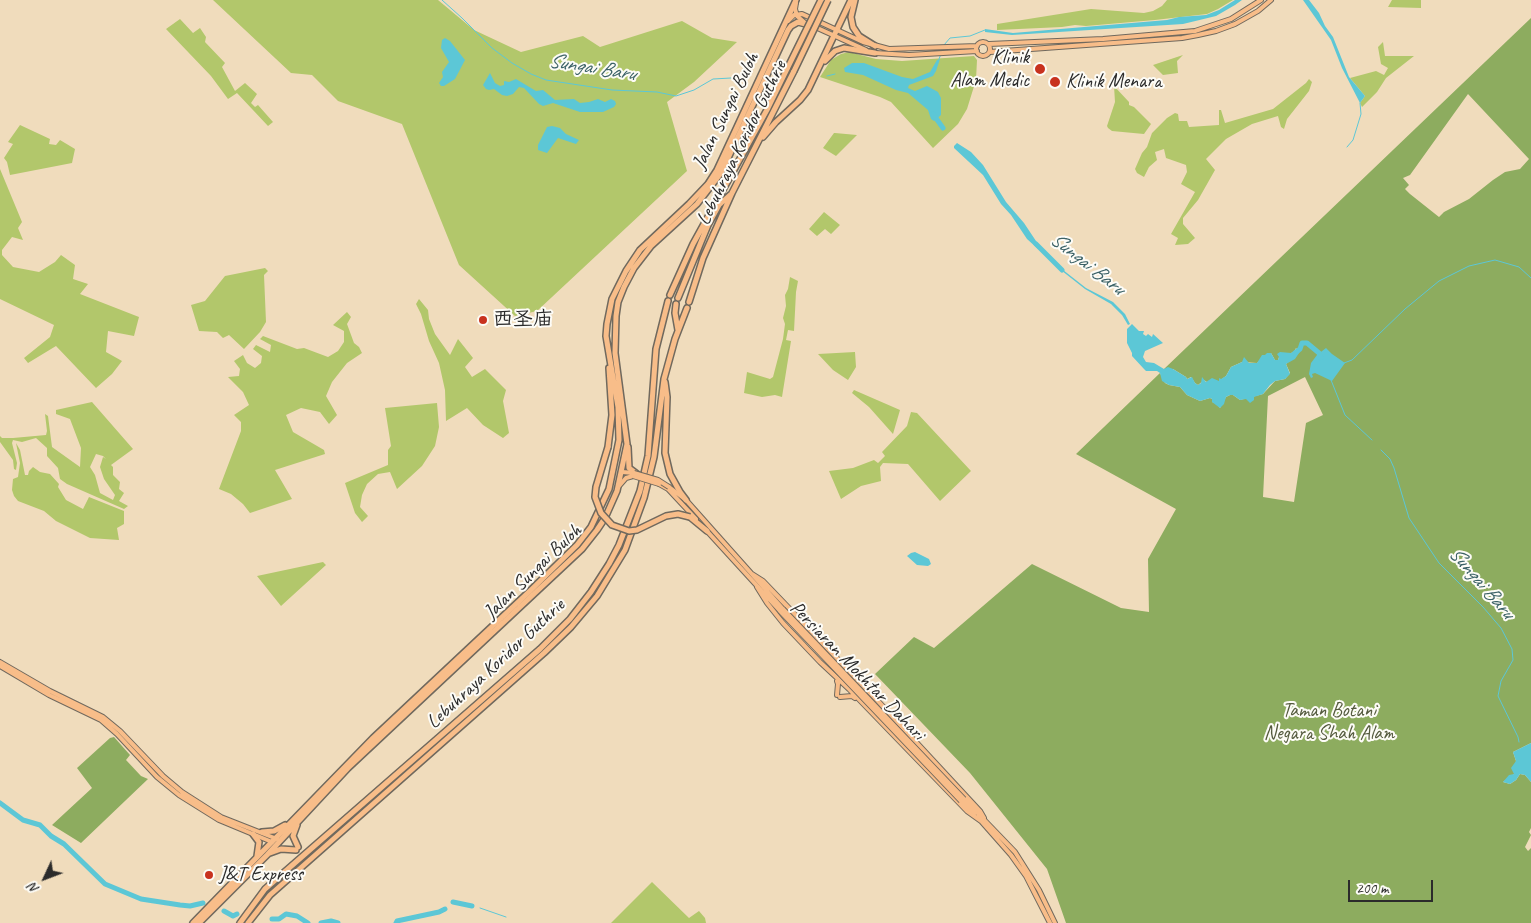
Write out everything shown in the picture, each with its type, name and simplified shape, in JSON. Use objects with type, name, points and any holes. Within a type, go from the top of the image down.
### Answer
[{"type":"highway","name":"Jalan Sungai Buloh","points":[[199,923],[267,855],[289,824],[373,738],[577,545],[595,520],[610,489],[619,428],[616,392],[606,336],[612,299],[626,271],[640,250],[694,199],[716,170],[727,151],[778,35],[796,0]]},
{"type":"highway","name":"Lebuhraya Koridor Guthrie","points":[[240,923],[265,889],[540,649],[570,619],[591,592],[609,564],[640,491],[648,456],[656,349],[669,298],[693,244],[768,108],[820,0]]},
{"type":"highway","name":"Lebuhraya Koridor Guthrie","points":[[248,923],[270,895],[544,654],[597,596],[625,550],[644,498],[654,457],[664,379],[678,330],[704,258],[732,193],[828,0]]},
{"type":"highway","points":[[757,143],[808,90],[851,0]]},
{"type":"highway","points":[[855,0],[851,18],[853,27],[859,36],[875,46]]},
{"type":"highway","name":"Jalan Sungai Buloh","points":[[194,923],[257,857],[298,822],[368,748],[582,549],[605,518],[618,486],[627,444],[615,353],[616,316],[618,302],[624,287],[634,268],[651,246],[697,204],[721,173],[788,30],[798,22],[813,26]]},
{"type":"highway","points":[[818,70],[831,54],[840,49],[849,48],[875,53]]},
{"type":"highway","points":[[678,330],[675,313],[677,301],[708,225],[719,205],[732,193]]},
{"type":"highway","points":[[606,336],[612,414],[608,447],[596,487],[595,497],[601,513],[612,525],[628,531],[637,530],[666,516],[678,514],[690,517],[707,531]]},
{"type":"highway","points":[[664,379],[667,388],[665,453],[670,474],[686,500]]},
{"type":"highway","points":[[627,444],[629,466],[635,474]]},
{"type":"highway","points":[[610,489],[616,476],[622,472]]},
{"type":"highway","points":[[267,855],[281,849],[297,849],[293,836],[298,822]]},
{"type":"highway","points":[[262,832],[274,831],[289,824]]},
{"type":"highway","points":[[253,834],[259,842],[257,857]]},
{"type":"main road","points":[[796,0],[796,14],[800,19],[813,26],[875,46],[897,50],[977,46],[982,42],[989,44],[1103,39],[1195,31],[1231,19],[1261,0]]},
{"type":"main road","points":[[977,46],[977,51],[980,55],[984,56],[990,52],[1190,37],[1235,24],[1258,11],[1271,0]]},
{"type":"main road","points":[[778,35],[790,18],[796,14],[804,15],[860,48],[875,53],[909,55],[977,51]]},
{"type":"main road","points":[[989,44],[990,52]]},
{"type":"main road","name":"Persiaran Mokhtar Dahari","points":[[622,472],[658,480],[686,500],[782,610]]},
{"type":"main road","points":[[618,486],[624,479],[635,474]]},
{"type":"main road","name":"Persiaran Mokhtar Dahari","points":[[669,488],[757,587],[782,610],[982,820],[1015,852],[1040,890],[1055,923]]},
{"type":"main road","points":[[752,574],[763,581],[877,700],[980,811],[982,820]]},
{"type":"main road","points":[[757,587],[783,623],[836,678],[860,700],[967,811],[982,820]]},
{"type":"main road","points":[[0,662],[50,691],[103,717],[182,792],[221,817],[262,832],[276,841]]},
{"type":"main road","points":[[0,666],[49,695],[101,720],[157,776],[179,795],[219,820],[276,841]]},
{"type":"main road","points":[[836,678],[838,696],[852,696],[860,700]]},
{"type":"main road","points":[[860,700],[861,692],[865,690],[877,700]]},
{"type":"main road","name":"Persiaran Mokhtar Dahari","points":[[982,820],[1026,876],[1050,923]]},
{"type":"green space","points":[[213,0],[438,0],[474,30],[521,52],[583,36],[600,47],[682,21],[712,38],[737,42],[694,82],[667,102],[687,171],[537,311],[515,316],[459,265],[402,124],[338,101],[312,75],[291,73]]},
{"type":"green space","points":[[1167,0],[1233,0],[1207,14],[1086,26],[997,30],[997,24],[1091,9],[1144,13],[1162,6]]},
{"type":"green space","points":[[1392,0],[1421,0],[1421,8],[1388,7]]},
{"type":"green space","name":"Taman Botani Negara Shah Alam","points":[[1531,18],[1531,743],[1513,752],[1516,761],[1514,774],[1503,782],[1510,784],[1520,774],[1525,775],[1531,782],[1531,828],[1529,832],[1531,835],[1525,847],[1528,851],[1531,848],[1531,923],[1066,923],[1047,869],[970,773],[875,674],[914,637],[934,648],[1032,564],[1121,608],[1149,612],[1148,559],[1176,509],[1076,454],[1160,373],[1165,383],[1180,387],[1187,395],[1200,401],[1210,398],[1220,408],[1226,397],[1230,395],[1240,400],[1263,394],[1275,381],[1285,379],[1290,373],[1286,364],[1299,352],[1296,348],[1294,352],[1279,357],[1278,360],[1275,360],[1271,353],[1268,353],[1257,363],[1242,362],[1231,367],[1226,376],[1219,381],[1207,382],[1204,380],[1198,385],[1191,377],[1187,379],[1173,369],[1164,369]],"holes":[[[1468,94],[1529,159],[1520,169],[1505,172],[1469,199],[1444,212],[1439,217],[1405,189],[1409,185],[1403,178],[1410,175]],[[1305,377],[1323,415],[1306,423],[1294,502],[1263,497],[1268,396]]]},
{"type":"green space","points":[[180,19],[193,33],[200,28],[206,37],[205,42],[225,63],[222,67],[235,91],[245,83],[257,94],[251,103],[255,107],[258,105],[273,122],[268,126],[237,93],[228,99],[211,76],[166,29]]},
{"type":"green space","points":[[1383,42],[1385,56],[1414,56],[1386,78],[1377,92],[1362,107],[1360,103],[1365,96],[1350,78],[1376,71],[1384,75],[1388,68],[1381,64],[1378,47]]},
{"type":"green space","points":[[849,52],[876,59],[902,61],[974,56],[977,60],[976,80],[967,109],[958,124],[933,148],[891,102],[820,77],[831,60]]},
{"type":"green space","points":[[1183,55],[1177,61],[1178,73],[1163,75],[1153,65]]},
{"type":"green space","points":[[1309,79],[1312,82],[1309,91],[1287,119],[1284,129],[1281,127],[1278,116],[1252,124],[1226,139],[1206,159],[1215,170],[1198,200],[1183,218],[1183,224],[1195,238],[1188,244],[1175,245],[1178,238],[1171,234],[1195,192],[1181,184],[1187,172],[1186,165],[1166,158],[1164,149],[1155,152],[1157,160],[1149,167],[1144,177],[1137,173],[1135,169],[1152,133],[1175,113],[1178,114],[1179,121],[1187,121],[1189,127],[1219,125],[1219,110],[1221,110],[1225,123],[1273,109]]},
{"type":"green space","points":[[1114,86],[1129,102],[1129,105],[1134,107],[1151,124],[1144,134],[1112,131],[1108,128],[1115,102]]},
{"type":"green space","points":[[20,125],[50,139],[49,144],[56,145],[60,140],[75,149],[72,163],[10,175],[4,158],[13,144],[8,142]]},
{"type":"green space","points":[[834,133],[857,135],[836,156],[823,148]]},
{"type":"green space","points":[[0,169],[22,222],[18,228],[23,240],[12,237],[2,250],[2,255],[13,267],[39,272],[55,262],[61,255],[75,265],[73,279],[88,284],[80,294],[139,317],[134,336],[108,331],[106,352],[122,361],[112,374],[96,388],[56,346],[28,363],[24,358],[50,337],[54,325],[0,299]]},
{"type":"green space","points":[[824,212],[840,225],[831,234],[825,229],[817,236],[809,229]]},
{"type":"green space","points":[[265,268],[268,271],[264,275],[266,322],[260,332],[244,349],[229,335],[223,338],[217,332],[199,331],[191,305],[205,301],[225,276]]},
{"type":"green space","points":[[790,277],[798,281],[794,331],[788,330],[786,340],[791,341],[782,397],[775,395],[762,397],[744,393],[747,372],[770,379],[773,377],[783,339],[785,295]]},
{"type":"green space","points":[[419,299],[428,310],[429,319],[435,334],[450,355],[458,339],[473,358],[465,367],[472,377],[485,369],[506,390],[503,401],[509,433],[503,438],[483,425],[467,408],[446,421],[445,390],[439,363],[416,304]]},
{"type":"green space","points":[[347,312],[351,317],[347,324],[354,343],[362,353],[347,363],[332,382],[326,396],[337,415],[329,424],[320,412],[301,408],[286,415],[293,432],[324,450],[325,454],[275,470],[292,499],[250,513],[231,494],[219,489],[241,431],[241,422],[234,415],[249,405],[243,392],[228,377],[239,376],[240,369],[234,361],[243,355],[247,363],[255,368],[261,363],[262,356],[253,349],[256,345],[270,352],[271,345],[260,339],[263,336],[297,349],[304,348],[328,357],[338,351],[344,342],[344,331],[333,325]]},
{"type":"green space","points":[[855,352],[856,367],[848,380],[833,370],[818,354]]},
{"type":"green space","points":[[854,390],[900,410],[893,434],[869,407],[852,393]]},
{"type":"green space","points":[[92,402],[133,449],[111,465],[113,467],[113,475],[120,482],[119,489],[124,493],[119,501],[128,506],[124,509],[67,484],[60,479],[58,468],[47,456],[47,448],[36,438],[22,442],[13,440],[17,463],[16,470],[14,469],[13,460],[0,442],[0,436],[2,438],[13,438],[46,435],[45,414],[48,416],[52,447],[80,467],[81,448],[70,419],[56,414],[56,410]],"holes":[[[96,454],[103,456],[106,459],[103,457],[100,467],[104,479],[115,495],[113,500],[100,493],[95,475],[90,467]]]},
{"type":"green space","points":[[437,403],[439,427],[435,446],[422,466],[397,489],[390,472],[378,474],[367,484],[362,495],[360,507],[368,516],[362,522],[355,513],[345,483],[388,465],[388,450],[391,446],[385,408]]},
{"type":"green space","points":[[911,412],[917,413],[971,471],[940,501],[908,464],[883,463],[880,467],[881,481],[861,486],[841,499],[829,471],[853,468],[874,460],[878,463],[885,456],[882,452],[907,426]]},
{"type":"green space","points":[[16,443],[20,450],[25,475],[28,475],[33,467],[40,472],[50,474],[59,484],[58,487],[66,500],[83,509],[89,497],[124,511],[124,524],[117,528],[119,540],[90,538],[56,521],[44,511],[18,501],[12,490],[13,479],[18,477],[20,463]]},
{"type":"green space","points":[[323,562],[326,565],[281,606],[257,576]]},
{"type":"green space","points":[[114,737],[130,755],[126,760],[141,776],[148,779],[81,843],[52,825],[92,788],[77,768],[110,738]]},
{"type":"green space","points":[[652,882],[689,918],[699,911],[705,918],[706,923],[611,923]]},
{"type":"water","points":[[1235,0],[1242,0],[1216,16],[1183,24],[1012,35],[985,32],[985,29],[1013,33],[1167,20],[1206,15],[1219,10]]},
{"type":"water","points":[[1303,0],[1309,0],[1333,37],[1349,77],[1365,96],[1360,103],[1342,68],[1331,40]]},
{"type":"water","points":[[445,38],[450,41],[465,60],[455,79],[441,86],[439,83],[443,77],[442,72],[449,62],[441,48],[442,40]]},
{"type":"water","points":[[940,59],[933,76],[909,85],[908,88],[915,91],[927,86],[938,92],[941,98],[941,115],[934,121],[931,119],[928,110],[908,93],[896,90],[863,75],[845,72],[844,68],[852,63],[864,63],[902,77],[913,79],[930,72],[937,60]]},
{"type":"water","points":[[490,73],[495,83],[500,86],[504,85],[504,81],[509,82],[516,79],[536,91],[543,90],[555,100],[574,99],[580,103],[598,99],[605,102],[611,99],[616,104],[614,107],[603,112],[580,112],[553,103],[543,106],[524,88],[519,87],[513,94],[507,96],[494,89],[486,89],[483,85]]},
{"type":"water","points":[[547,127],[560,128],[566,134],[579,140],[576,144],[558,138],[547,153],[538,150],[538,145]]},
{"type":"water","points":[[957,143],[971,152],[983,165],[1006,202],[1024,223],[1040,247],[1038,249],[1027,239],[1001,204],[983,175],[954,148]]},
{"type":"water","points":[[1058,266],[1086,288],[1113,302],[1125,314],[1130,324],[1128,325],[1122,315],[1111,304],[1085,289]]},
{"type":"water","points":[[1132,324],[1139,331],[1144,331],[1143,334],[1146,336],[1148,334],[1152,337],[1153,334],[1163,343],[1145,351],[1143,357],[1146,362],[1154,363],[1164,369],[1168,367],[1173,369],[1187,379],[1192,377],[1198,385],[1201,383],[1202,377],[1206,382],[1212,378],[1219,381],[1219,378],[1221,379],[1226,376],[1231,367],[1242,362],[1244,357],[1249,363],[1257,363],[1262,355],[1267,353],[1271,353],[1275,360],[1278,360],[1277,354],[1280,352],[1291,353],[1299,347],[1301,350],[1295,359],[1286,364],[1290,374],[1285,379],[1275,381],[1263,394],[1254,397],[1254,400],[1250,403],[1246,399],[1240,400],[1230,395],[1226,397],[1224,404],[1220,408],[1210,398],[1200,401],[1187,395],[1180,387],[1169,385],[1162,381],[1160,373],[1157,371],[1146,371],[1132,356],[1127,343],[1127,329]]},
{"type":"water","points":[[1326,348],[1345,363],[1332,381],[1315,373],[1312,374],[1313,377],[1311,378],[1309,374],[1311,363]]},
{"type":"water","points":[[915,552],[929,559],[931,564],[928,566],[917,565],[907,556]]},
{"type":"water","points":[[1531,743],[1531,782],[1525,775],[1520,774],[1510,784],[1503,782],[1509,775],[1514,774],[1511,768],[1516,761],[1513,752]]},
{"type":"waterway","name":"Sungai Baru","points":[[442,0],[492,48],[512,63],[546,80],[612,90],[657,92],[676,96],[694,90],[713,79],[731,78]]},
{"type":"waterway","points":[[944,45],[950,38],[970,36],[985,30]]},
{"type":"waterway","points":[[939,59],[943,49]]},
{"type":"waterway","name":"Sungai Baru","points":[[827,76],[835,74]]},
{"type":"waterway","points":[[1347,147],[1353,140],[1361,114],[1360,103]]},
{"type":"waterway","name":"Sungai Baru","points":[[933,114],[943,128]]},
{"type":"waterway","name":"Sungai Baru","points":[[1036,244],[1062,270]]},
{"type":"waterway","points":[[1344,363],[1352,360],[1405,309],[1439,281],[1469,266],[1495,260],[1519,267],[1531,278]]},
{"type":"waterway","name":"Sungai Baru","points":[[1295,353],[1300,349],[1302,343],[1307,343],[1319,353],[1321,358]]},
{"type":"waterway","name":"Sungai Baru","points":[[1331,380],[1345,415],[1372,440]]},
{"type":"waterway","name":"Sungai Baru","points":[[1381,450],[1390,459],[1394,468],[1409,518],[1439,563],[1501,628],[1512,649],[1513,660],[1501,681],[1498,696],[1519,742]]},
{"type":"waterway","points":[[0,803],[23,820],[40,825],[51,836],[64,844],[105,884],[141,899],[190,906],[203,903]]},
{"type":"waterway","points":[[453,902],[472,906]]},
{"type":"waterway","points":[[480,908],[506,917]]},
{"type":"waterway","points":[[396,923],[397,921],[445,909]]},
{"type":"waterway","points":[[224,911],[233,916],[237,914]]},
{"type":"waterway","points":[[272,919],[279,919],[286,914],[297,916],[308,923]]},
{"type":"waterway","points":[[321,923],[331,921],[338,923]]},
{"type":"place","name":"Klinik Alam Medic","points":[[1040,69]]},
{"type":"place","name":"Klinik Menara","points":[[1055,82]]},
{"type":"place","name":"西圣庙","points":[[483,320]]},
{"type":"place","name":"J&T Express","points":[[209,875]]}]
